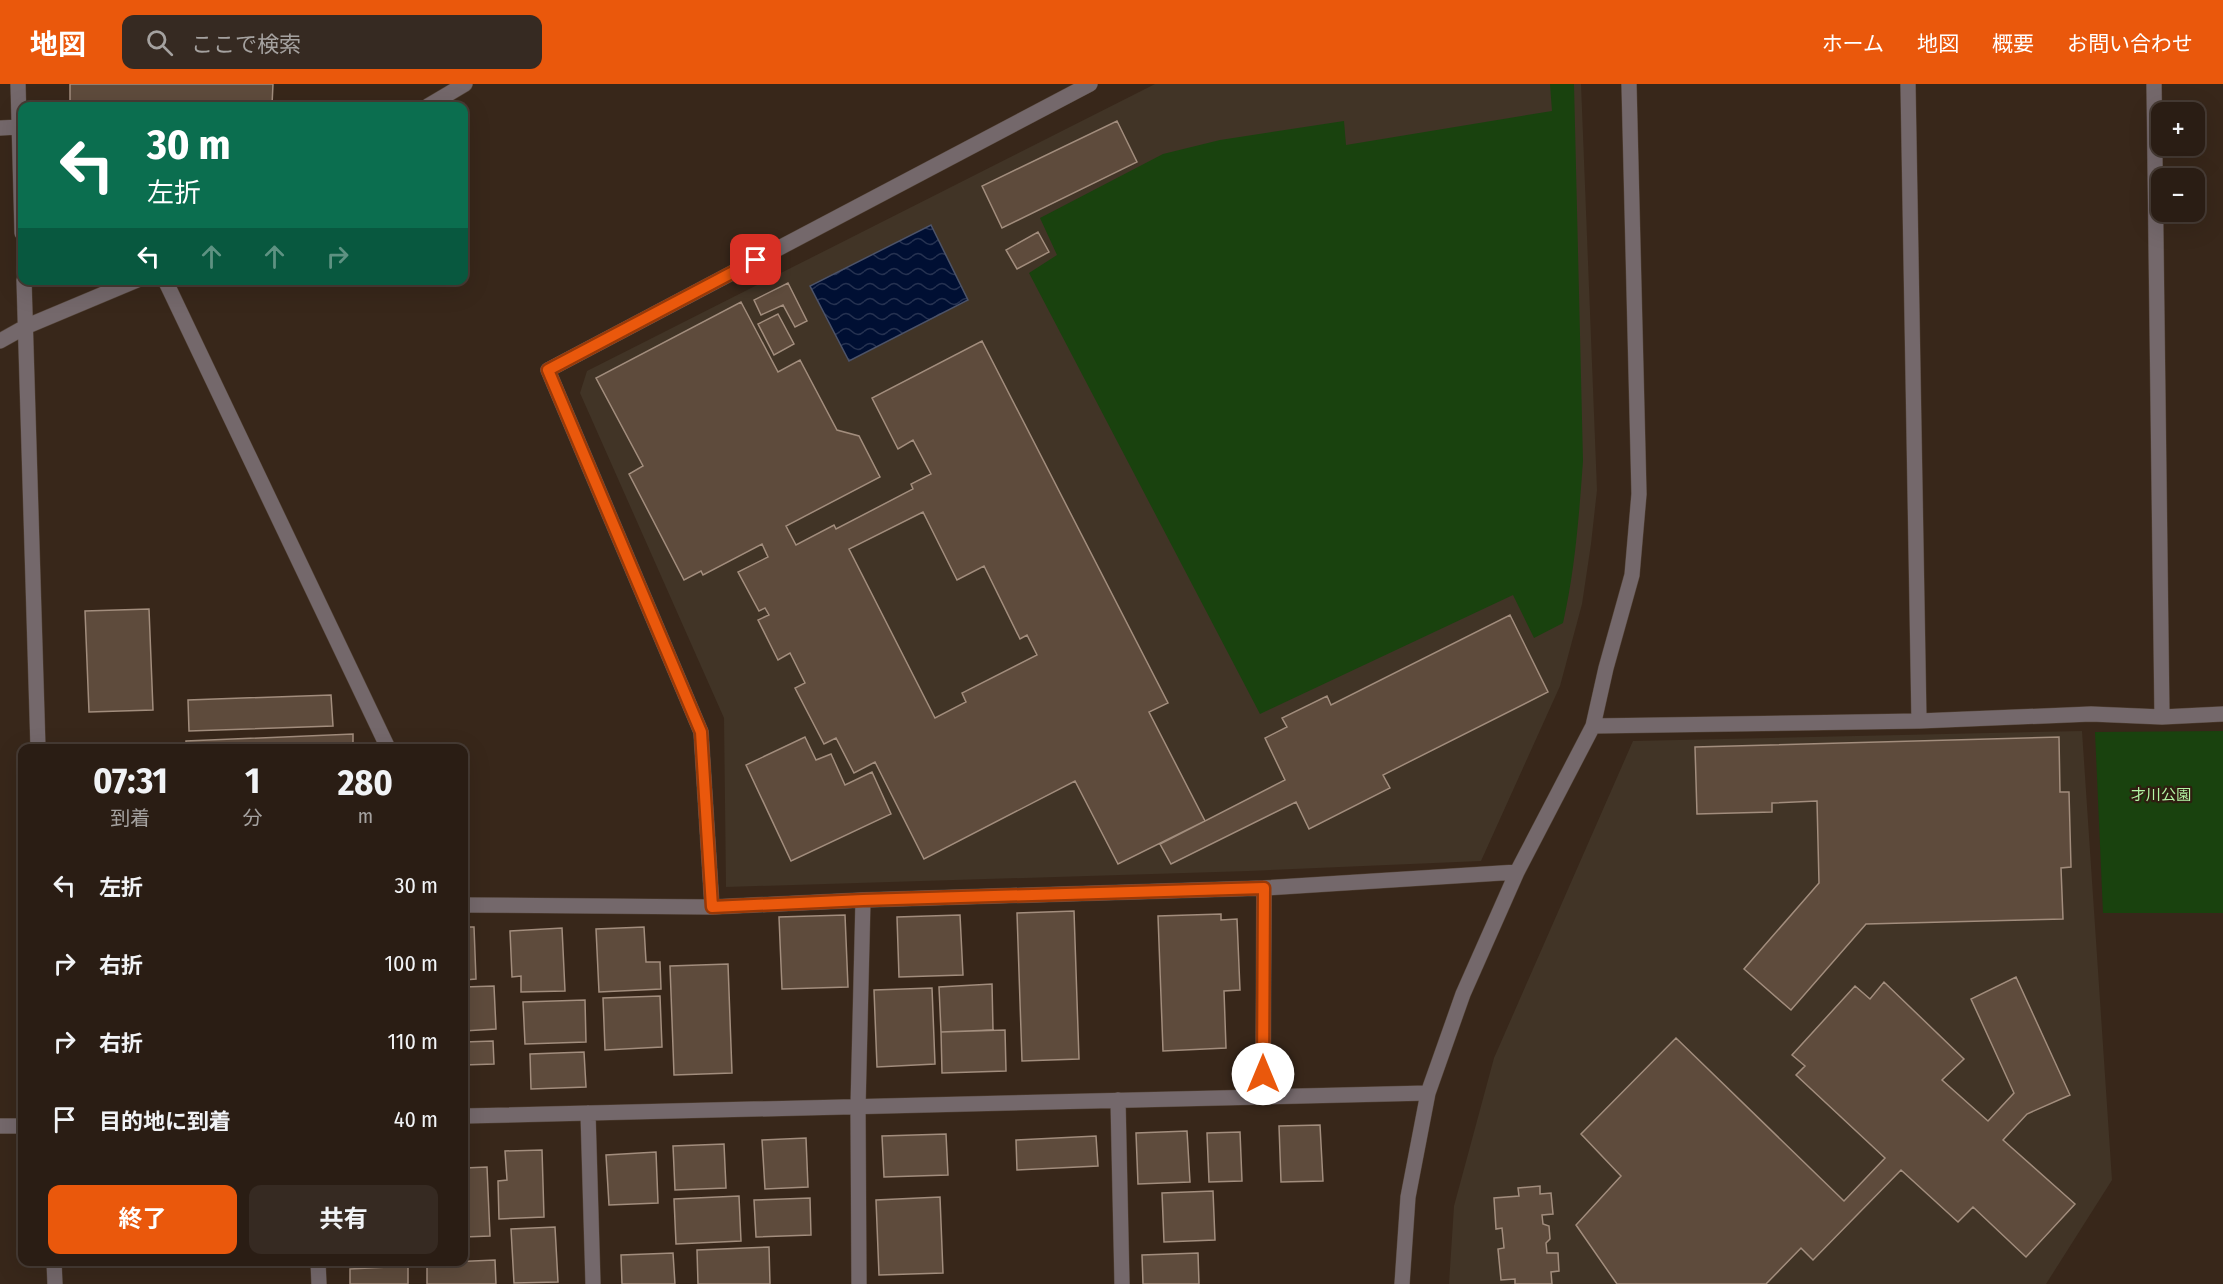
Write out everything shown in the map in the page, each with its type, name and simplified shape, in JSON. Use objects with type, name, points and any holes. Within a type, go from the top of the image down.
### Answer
[{"type":"street","points":[[18,84],[18,102]]},
{"type":"street","points":[[435,102],[465,84]]},
{"type":"street","points":[[712,907],[701,732],[548,370],[1090,84]]},
{"type":"street","points":[[1402,1284],[1408,1197],[1428,1093],[1463,994],[1517,872],[1593,726],[1606,668],[1632,575],[1639,494],[1629,84]]},
{"type":"street","points":[[1908,84],[1919,721]]},
{"type":"street","points":[[2154,84],[2162,717]]},
{"type":"street","points":[[0,128],[18,127]]},
{"type":"street","points":[[24,285],[38,744]]},
{"type":"street","points":[[0,341],[25,327],[124,285]]},
{"type":"street","points":[[167,285],[386,744]]},
{"type":"street","points":[[1593,726],[1919,721],[2091,714],[2162,717],[2223,714]]},
{"type":"street","points":[[468,905],[712,907],[863,900],[1264,888],[1517,872]]},
{"type":"street","points":[[1263,1097],[1264,888]]},
{"type":"street","points":[[859,1284],[858,1107],[863,900]]},
{"type":"street","points":[[468,1116],[1428,1093]]},
{"type":"street","points":[[1118,1100],[1122,1284]]},
{"type":"street","points":[[588,1113],[593,1284]]},
{"type":"street","points":[[0,1126],[18,1126]]},
{"type":"street","points":[[54,1266],[55,1284]]},
{"type":"street","points":[[318,1266],[319,1284]]},
{"type":"shaded area","points":[[1155,84],[1581,84],[1597,490],[1591,544],[1582,604],[1560,686],[1481,861],[1249,871],[726,887],[724,718],[580,393],[587,371]]},
{"type":"shaded area","points":[[2082,731],[2112,1180],[2046,1284],[1449,1284],[1454,1206],[1494,1058],[1633,741]]},
{"type":"green space","points":[[1550,84],[1574,84],[1583,461],[1574,563],[1563,623],[1534,638],[1513,595],[1260,714],[1029,273],[1057,255],[1040,218],[1163,154],[1220,140],[1344,121],[1346,145],[1552,111]]},
{"type":"green space","name":"才川公園","points":[[2223,731],[2223,913],[2103,913],[2095,732]]},
{"type":"water","points":[[931,225],[968,300],[849,361],[810,286]]},
{"type":"building","points":[[70,84],[273,84],[272,102],[70,102]]},
{"type":"building","points":[[1117,121],[1137,162],[1002,228],[982,186]]},
{"type":"building","points":[[1038,232],[1049,252],[1017,269],[1006,250]]},
{"type":"building","points":[[788,283],[807,321],[795,327],[783,305],[761,315],[754,300]]},
{"type":"building","points":[[741,302],[778,372],[800,360],[837,430],[859,436],[880,477],[786,526],[796,545],[834,525],[836,529],[913,489],[911,484],[931,474],[913,440],[898,449],[872,398],[982,341],[1168,703],[1149,712],[1205,821],[1118,864],[1075,781],[924,859],[875,762],[854,773],[836,738],[824,744],[795,688],[805,683],[790,653],[778,660],[758,620],[769,615],[765,608],[759,611],[738,572],[768,557],[762,544],[703,575],[701,571],[684,580],[629,474],[643,466],[596,378]],"holes":[[[923,512],[957,580],[984,566],[1020,639],[1027,635],[1037,655],[962,693],[966,702],[935,718],[849,549]]]},
{"type":"building","points":[[778,314],[794,344],[774,355],[758,324]]},
{"type":"building","points":[[149,609],[153,710],[89,712],[85,611]]},
{"type":"building","points":[[1510,615],[1548,692],[1383,775],[1390,788],[1309,829],[1296,802],[1171,864],[1160,844],[1285,780],[1265,738],[1287,727],[1282,718],[1327,696],[1331,705]]},
{"type":"building","points":[[331,695],[333,726],[189,731],[188,700]]},
{"type":"building","points":[[353,734],[353,744],[186,744],[186,741]]},
{"type":"building","points":[[805,737],[816,760],[831,754],[845,785],[872,772],[891,814],[791,861],[746,765]]},
{"type":"building","points":[[2059,737],[2060,792],[2069,792],[2071,867],[2061,868],[2063,919],[1866,924],[1791,1010],[1744,969],[1819,883],[1817,801],[1772,803],[1772,812],[1697,814],[1695,747]]},
{"type":"building","points":[[1074,911],[1079,1059],[1022,1061],[1017,913]]},
{"type":"building","points":[[1221,914],[1221,920],[1237,919],[1240,990],[1224,991],[1226,1048],[1163,1051],[1158,916]]},
{"type":"building","points":[[845,915],[848,987],[782,989],[779,917]]},
{"type":"building","points":[[960,915],[963,975],[899,977],[897,917]]},
{"type":"building","points":[[468,927],[474,927],[476,979],[468,980]]},
{"type":"building","points":[[644,927],[646,962],[660,962],[661,989],[599,992],[596,929]]},
{"type":"building","points":[[562,928],[565,991],[521,992],[521,976],[512,977],[510,931]]},
{"type":"building","points":[[728,964],[732,1073],[674,1075],[670,966]]},
{"type":"building","points":[[2016,977],[2070,1095],[2027,1114],[2003,1140],[2075,1204],[2026,1257],[1973,1207],[1958,1222],[1901,1170],[1813,1260],[1801,1248],[1766,1284],[1617,1284],[1576,1225],[1621,1176],[1581,1134],[1676,1038],[1844,1201],[1885,1158],[1796,1075],[1805,1066],[1792,1055],[1855,986],[1870,999],[1884,982],[1964,1059],[1942,1080],[1988,1121],[2014,1093],[1971,999]]},
{"type":"building","points":[[992,984],[993,1030],[941,1032],[939,987]]},
{"type":"building","points":[[494,986],[496,1029],[468,1031],[468,987]]},
{"type":"building","points":[[932,988],[935,1064],[877,1067],[874,990]]},
{"type":"building","points":[[660,996],[662,1047],[605,1050],[603,998]]},
{"type":"building","points":[[585,1000],[586,1042],[525,1044],[523,1002]]},
{"type":"building","points":[[1005,1030],[1006,1071],[942,1073],[941,1032]]},
{"type":"building","points":[[493,1041],[494,1064],[468,1065],[468,1042]]},
{"type":"building","points":[[584,1052],[586,1087],[531,1089],[530,1054]]},
{"type":"building","points":[[1320,1125],[1323,1181],[1281,1182],[1279,1126]]},
{"type":"building","points":[[1187,1131],[1190,1182],[1138,1184],[1136,1133]]},
{"type":"building","points":[[1240,1132],[1242,1181],[1209,1182],[1207,1133]]},
{"type":"building","points":[[946,1134],[948,1175],[884,1177],[882,1136]]},
{"type":"building","points":[[1096,1136],[1098,1166],[1017,1170],[1016,1140]]},
{"type":"building","points":[[806,1138],[808,1187],[765,1189],[762,1140]]},
{"type":"building","points":[[724,1144],[726,1188],[675,1190],[673,1146]]},
{"type":"building","points":[[542,1150],[544,1217],[499,1219],[498,1181],[507,1180],[505,1151]]},
{"type":"building","points":[[656,1152],[658,1203],[609,1205],[606,1155]]},
{"type":"building","points":[[487,1167],[490,1236],[468,1237],[468,1168]]},
{"type":"building","points":[[1540,1186],[1540,1194],[1551,1193],[1553,1214],[1542,1215],[1543,1224],[1549,1226],[1550,1239],[1546,1243],[1547,1253],[1558,1253],[1559,1271],[1551,1272],[1552,1284],[1515,1284],[1515,1279],[1501,1280],[1498,1249],[1504,1248],[1502,1228],[1496,1229],[1494,1198],[1519,1196],[1518,1188]]},
{"type":"building","points":[[1213,1191],[1215,1240],[1164,1242],[1162,1193]]},
{"type":"building","points":[[739,1196],[741,1241],[676,1244],[674,1199]]},
{"type":"building","points":[[940,1197],[943,1273],[879,1275],[876,1200]]},
{"type":"building","points":[[810,1198],[811,1235],[756,1237],[754,1200]]},
{"type":"building","points":[[555,1227],[558,1282],[514,1283],[511,1229]]},
{"type":"building","points":[[769,1247],[770,1284],[698,1284],[697,1250]]},
{"type":"building","points":[[673,1253],[675,1284],[622,1284],[621,1255]]},
{"type":"building","points":[[1198,1253],[1199,1284],[1143,1284],[1142,1255]]},
{"type":"building","points":[[495,1260],[496,1284],[427,1284],[427,1266],[468,1266],[468,1261]]},
{"type":"building","points":[[408,1266],[408,1284],[350,1284],[350,1269]]},
{"type":"route","points":[[756,260],[548,370],[701,732],[712,907],[863,900],[1264,888],[1263,1074]]}]
